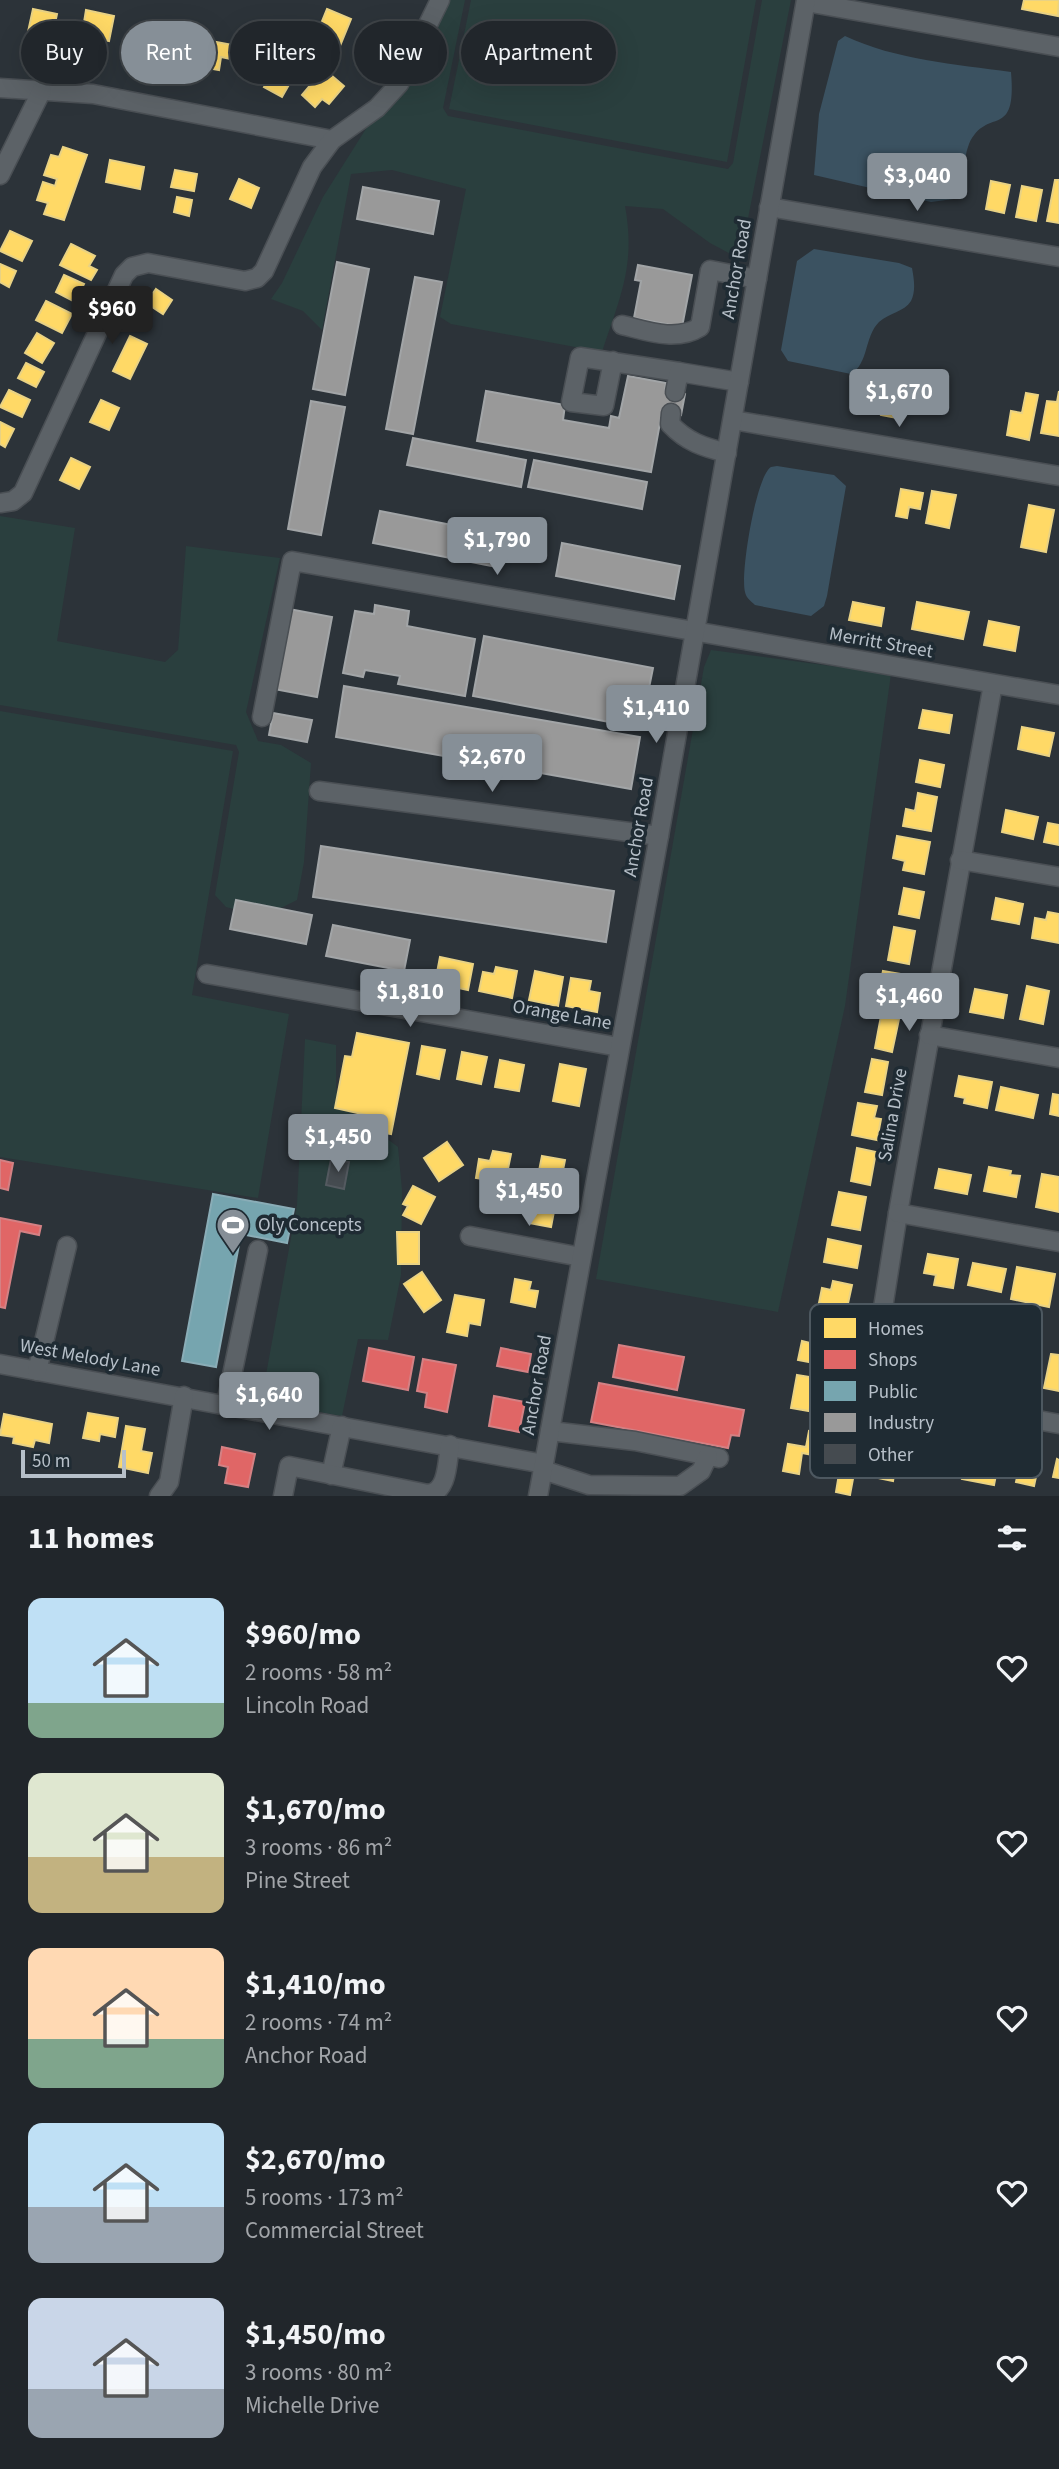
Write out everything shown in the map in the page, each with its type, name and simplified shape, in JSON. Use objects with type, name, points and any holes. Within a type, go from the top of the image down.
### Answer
[{"type":"street","points":[[7,502],[23,493],[124,275],[132,267],[148,263],[245,281],[257,278],[264,271],[312,167],[332,140],[377,108],[399,84],[440,0]]},
{"type":"street","points":[[806,1],[1059,47]]},
{"type":"street","name":"Anchor Road","points":[[538,1496],[659,836],[806,1]]},
{"type":"street","points":[[0,89],[93,94],[332,140]]},
{"type":"street","points":[[0,175],[42,90]]},
{"type":"street","points":[[769,206],[1059,257]]},
{"type":"street","points":[[622,325],[672,336],[693,331],[699,327],[710,270],[757,279]]},
{"type":"street","points":[[612,361],[739,382]]},
{"type":"street","points":[[675,392],[679,372]]},
{"type":"street","points":[[671,413],[670,424],[683,438],[701,447],[727,453]]},
{"type":"street","points":[[733,420],[1059,476]]},
{"type":"street","name":"Merritt Street","points":[[262,718],[292,561],[1059,695]]},
{"type":"street","name":"Salina Drive","points":[[884,1304],[993,684]]},
{"type":"street","points":[[319,790],[659,836]]},
{"type":"street","points":[[961,860],[1059,877]]},
{"type":"street","name":"Orange Lane","points":[[207,974],[619,1047]]},
{"type":"street","points":[[929,1035],[1059,1058]]},
{"type":"street","points":[[898,1213],[1059,1242]]},
{"type":"street","points":[[470,1236],[581,1257]]},
{"type":"street","points":[[37,1371],[67,1246]]},
{"type":"street","points":[[226,1404],[258,1250]]},
{"type":"street","name":"West Melody Lane","points":[[0,1364],[450,1445],[544,1467],[589,1485],[680,1486],[701,1471],[714,1457],[635,1441],[550,1431]]},
{"type":"street","points":[[159,1496],[169,1482],[184,1396]]},
{"type":"street","points":[[331,1475],[342,1426]]},
{"type":"street","points":[[283,1496],[289,1466],[428,1494],[437,1493],[442,1488],[450,1445]]},
{"type":"green space","points":[[447,0],[465,0],[443,108],[448,116],[728,169],[733,163],[762,0],[791,0],[740,259],[710,243],[663,209],[625,206],[629,246],[627,264],[620,297],[602,352],[451,324],[440,317],[466,189],[392,170],[351,174],[322,330],[303,311],[271,299],[282,283],[323,197],[394,84],[447,84],[447,21],[434,21]]},
{"type":"green space","points":[[471,0],[756,0],[727,162],[449,109],[461,50],[461,84],[616,84],[616,21],[467,21]]},
{"type":"green space","points":[[0,516],[75,528],[57,641],[165,662],[178,650],[186,546],[280,558],[246,712],[258,741],[281,745],[311,763],[304,862],[297,900],[263,917],[226,907],[215,895],[239,752],[236,745],[0,705]]},
{"type":"green space","points":[[711,650],[891,674],[845,1006],[778,1312],[596,1279],[704,667]]},
{"type":"green space","points":[[0,711],[233,751],[192,995],[289,1014],[258,1198],[0,1157]]},
{"type":"green space","points":[[305,1039],[336,1045],[336,1090],[350,1111],[398,1147],[402,1190],[401,1275],[388,1340],[358,1339],[342,1416],[261,1402],[297,1205]]},
{"type":"water","points":[[845,36],[905,56],[1011,72],[1012,94],[1005,115],[984,126],[969,144],[961,198],[931,202],[814,175],[819,114],[838,41]]},
{"type":"water","points":[[814,249],[899,263],[912,268],[914,289],[911,301],[874,328],[861,363],[851,374],[788,361],[781,350],[797,261]]},
{"type":"water","points":[[771,467],[834,475],[846,486],[827,596],[824,606],[811,616],[755,605],[745,592],[745,566],[755,506],[765,474]]},
{"type":"building: Homes","points":[[1024,0],[1059,0],[1058,16],[1022,9]]},
{"type":"building: Homes","points":[[33,9],[57,14],[55,21],[30,21]]},
{"type":"building: Homes","points":[[327,9],[351,19],[340,46],[340,21],[322,21]]},
{"type":"building: Homes","points":[[86,10],[114,16],[109,41],[107,21],[84,21]]},
{"type":"building: Homes","points":[[216,42],[230,45],[230,59],[221,57],[219,70],[216,70]]},
{"type":"building: Homes","points":[[340,83],[344,86],[329,104],[322,99],[315,107],[302,95],[311,84]]},
{"type":"building: Homes","points":[[266,84],[289,84],[282,97],[264,87]]},
{"type":"building: Homes","points":[[63,147],[87,155],[64,220],[44,214],[48,203],[37,200],[43,182],[55,186],[57,179],[44,175],[51,155],[59,157]]},
{"type":"building: Homes","points":[[110,160],[144,167],[140,189],[106,182]]},
{"type":"building: Homes","points":[[175,170],[197,174],[194,191],[171,187]]},
{"type":"building: Homes","points":[[239,179],[259,188],[251,208],[230,199]]},
{"type":"building: Homes","points":[[1055,180],[1059,180],[1059,223],[1047,221]]},
{"type":"building: Homes","points":[[991,181],[1010,185],[1004,213],[986,209]]},
{"type":"building: Homes","points":[[1022,186],[1042,190],[1036,221],[1016,217]]},
{"type":"building: Homes","points":[[177,197],[192,200],[189,216],[174,212]]},
{"type":"building: Homes","points":[[10,231],[32,241],[22,261],[0,251]]},
{"type":"building: Homes","points":[[71,244],[95,256],[89,266],[97,270],[91,280],[60,265]]},
{"type":"building: Homes","points":[[0,264],[16,271],[9,287],[0,282]]},
{"type":"building: Homes","points":[[64,275],[84,284],[75,302],[56,292]]},
{"type":"building: Homes","points":[[156,289],[172,300],[163,314],[146,303]]},
{"type":"building: Homes","points":[[46,301],[72,314],[62,333],[36,320]]},
{"type":"building: Homes","points":[[37,333],[54,343],[42,363],[25,353]]},
{"type":"building: Homes","points":[[130,336],[147,344],[130,379],[113,371]]},
{"type":"building: Homes","points":[[26,363],[44,372],[36,387],[18,378]]},
{"type":"building: Homes","points":[[898,386],[909,388],[903,419],[881,415],[886,393],[896,395]]},
{"type":"building: Homes","points":[[9,390],[30,400],[22,417],[0,407]]},
{"type":"building: Homes","points":[[1059,391],[1059,436],[1041,433],[1047,401],[1057,402]]},
{"type":"building: Homes","points":[[1026,393],[1038,395],[1029,440],[1007,435],[1011,411],[1022,413]]},
{"type":"building: Homes","points":[[101,400],[119,408],[109,430],[90,422]]},
{"type":"building: Homes","points":[[0,422],[14,429],[5,447],[0,444]]},
{"type":"building: Homes","points":[[71,458],[90,467],[79,489],[60,480]]},
{"type":"building: Homes","points":[[901,489],[923,493],[920,509],[909,507],[907,518],[896,516]]},
{"type":"building: Homes","points":[[932,491],[956,495],[949,528],[926,523]]},
{"type":"building: Homes","points":[[1029,505],[1054,510],[1046,552],[1021,547]]},
{"type":"building: Homes","points":[[853,602],[884,608],[881,626],[849,620]]},
{"type":"building: Homes","points":[[917,602],[969,612],[963,639],[912,629]]},
{"type":"building: Homes","points":[[989,621],[1019,627],[1015,651],[984,645]]},
{"type":"building: Homes","points":[[923,710],[952,715],[949,733],[919,728]]},
{"type":"building: Homes","points":[[1022,727],[1054,733],[1049,756],[1018,749]]},
{"type":"building: Homes","points":[[920,760],[944,765],[940,787],[916,782]]},
{"type":"building: Homes","points":[[918,793],[937,797],[931,831],[903,826],[906,809],[915,811]]},
{"type":"building: Homes","points":[[1006,810],[1038,817],[1033,839],[1002,832]]},
{"type":"building: Homes","points":[[1048,823],[1059,825],[1059,845],[1044,842]]},
{"type":"building: Homes","points":[[897,836],[930,842],[924,874],[903,870],[905,861],[893,858]]},
{"type":"building: Homes","points":[[904,888],[924,892],[919,918],[899,914]]},
{"type":"building: Homes","points":[[996,898],[1023,904],[1019,924],[992,919]]},
{"type":"building: Homes","points":[[1048,912],[1059,914],[1059,943],[1032,938],[1035,918],[1046,920]]},
{"type":"building: Homes","points":[[894,927],[915,931],[909,964],[888,960]]},
{"type":"building: Homes","points":[[440,957],[473,964],[468,990],[435,983]]},
{"type":"building: Homes","points":[[496,967],[517,971],[512,998],[479,991],[483,972],[494,974]]},
{"type":"building: Homes","points":[[535,971],[563,977],[558,1006],[529,1000]]},
{"type":"building: Homes","points":[[883,971],[907,975],[900,1008],[876,1004]]},
{"type":"building: Homes","points":[[571,978],[591,981],[589,991],[600,993],[597,1012],[566,1006]]},
{"type":"building: Homes","points":[[1027,986],[1049,991],[1043,1024],[1020,1019]]},
{"type":"building: Homes","points":[[975,989],[1007,995],[1003,1018],[970,1012]]},
{"type":"building: Homes","points":[[881,1016],[899,1019],[892,1052],[875,1048]]},
{"type":"building: Homes","points":[[357,1033],[409,1043],[391,1134],[368,1130],[371,1116],[335,1108],[345,1056],[352,1057]]},
{"type":"building: Homes","points":[[422,1046],[445,1050],[439,1079],[417,1074]]},
{"type":"building: Homes","points":[[462,1052],[487,1057],[481,1084],[457,1079]]},
{"type":"building: Homes","points":[[872,1059],[888,1062],[882,1095],[865,1092]]},
{"type":"building: Homes","points":[[500,1060],[524,1065],[519,1091],[495,1087]]},
{"type":"building: Homes","points":[[560,1064],[586,1069],[579,1106],[553,1101]]},
{"type":"building: Homes","points":[[959,1076],[992,1082],[987,1108],[964,1103],[965,1098],[955,1096]]},
{"type":"building: Homes","points":[[1001,1087],[1038,1095],[1033,1118],[996,1110]]},
{"type":"building: Homes","points":[[1053,1094],[1059,1095],[1059,1116],[1050,1114]]},
{"type":"building: Homes","points":[[858,1103],[877,1106],[874,1118],[881,1119],[877,1140],[852,1135]]},
{"type":"building: Homes","points":[[447,1142],[463,1165],[439,1181],[424,1158]]},
{"type":"building: Homes","points":[[857,1148],[876,1152],[870,1185],[851,1181]]},
{"type":"building: Homes","points":[[493,1151],[511,1154],[505,1183],[476,1178],[479,1159],[490,1161]]},
{"type":"building: Homes","points":[[542,1156],[565,1160],[560,1185],[537,1181]]},
{"type":"building: Homes","points":[[989,1167],[1011,1171],[1010,1175],[1020,1176],[1016,1197],[984,1191]]},
{"type":"building: Homes","points":[[939,1169],[971,1175],[967,1194],[935,1188]]},
{"type":"building: Homes","points":[[1042,1174],[1059,1177],[1059,1212],[1036,1207]]},
{"type":"building: Homes","points":[[413,1186],[435,1197],[421,1224],[403,1215],[408,1206],[403,1204]]},
{"type":"building: Homes","points":[[839,1192],[866,1197],[860,1230],[832,1225]]},
{"type":"building: Homes","points":[[534,1197],[556,1201],[551,1227],[529,1223]]},
{"type":"building: Homes","points":[[397,1232],[419,1232],[419,1264],[398,1264]]},
{"type":"building: Homes","points":[[828,1239],[861,1246],[857,1268],[824,1262]]},
{"type":"building: Homes","points":[[928,1254],[958,1259],[953,1288],[934,1285],[936,1275],[924,1273]]},
{"type":"building: Homes","points":[[973,1263],[1006,1269],[1001,1292],[968,1285]]},
{"type":"building: Homes","points":[[1017,1267],[1055,1274],[1049,1307],[1011,1299]]},
{"type":"building: Homes","points":[[422,1272],[441,1300],[424,1312],[404,1284]]},
{"type":"building: Homes","points":[[515,1279],[531,1282],[529,1290],[538,1291],[535,1307],[511,1302]]},
{"type":"building: Homes","points":[[833,1281],[852,1285],[848,1304],[819,1303],[822,1288],[831,1290]]},
{"type":"building: Homes","points":[[455,1295],[484,1300],[480,1325],[469,1323],[467,1336],[447,1332]]},
{"type":"building: Homes","points":[[802,1341],[810,1343],[810,1362],[798,1360]]},
{"type":"building: Homes","points":[[1051,1354],[1059,1355],[1059,1391],[1044,1388]]},
{"type":"building: Homes","points":[[797,1375],[810,1377],[809,1411],[791,1408]]},
{"type":"building: Homes","points":[[88,1413],[118,1418],[115,1437],[100,1434],[99,1441],[83,1438]]},
{"type":"building: Homes","points":[[4,1414],[52,1424],[49,1443],[35,1440],[33,1447],[13,1443],[14,1437],[0,1435]]},
{"type":"building: Homes","points":[[126,1426],[145,1429],[141,1451],[152,1453],[148,1473],[119,1467]]},
{"type":"building: Homes","points":[[810,1431],[810,1454],[802,1453],[799,1474],[783,1471],[788,1444],[806,1447]]},
{"type":"building: Homes","points":[[1057,1459],[1059,1460],[1059,1478],[1053,1477]]},
{"type":"building: Homes","points":[[838,1478],[853,1478],[850,1495],[836,1492]]},
{"type":"building: Homes","points":[[962,1478],[995,1478],[994,1485]]},
{"type":"building: Homes","points":[[1017,1478],[1036,1478],[1034,1486],[1016,1482]]},
{"type":"building: Shops","points":[[0,1160],[13,1163],[8,1190],[0,1188]]},
{"type":"building: Shops","points":[[0,1218],[41,1226],[39,1235],[20,1231],[5,1308],[0,1307]]},
{"type":"building: Shops","points":[[619,1345],[684,1357],[677,1390],[613,1377]]},
{"type":"building: Shops","points":[[369,1348],[414,1357],[408,1390],[363,1381]]},
{"type":"building: Shops","points":[[501,1348],[531,1354],[528,1372],[497,1366]]},
{"type":"building: Shops","points":[[423,1359],[456,1365],[447,1412],[425,1407],[427,1393],[417,1391]]},
{"type":"building: Shops","points":[[599,1383],[744,1410],[739,1436],[731,1435],[728,1448],[591,1422]]},
{"type":"building: Shops","points":[[494,1396],[525,1402],[519,1432],[489,1426]]},
{"type":"building: Shops","points":[[222,1447],[255,1454],[248,1487],[225,1483],[228,1467],[219,1465]]},
{"type":"building: Public","points":[[213,1194],[294,1209],[287,1243],[241,1234],[216,1367],[182,1361]]},
{"type":"building: Industry","points":[[363,187],[439,201],[433,234],[357,219]]},
{"type":"building: Industry","points":[[337,262],[369,269],[345,395],[313,389]]},
{"type":"building: Industry","points":[[638,265],[692,275],[682,327],[634,318],[641,281],[635,280]]},
{"type":"building: Industry","points":[[415,277],[442,282],[413,434],[386,429]]},
{"type":"building: Industry","points":[[628,376],[666,383],[665,390],[685,394],[681,415],[662,412],[651,472],[477,441],[486,391],[565,405],[563,420],[609,428],[611,416],[619,418]]},
{"type":"building: Industry","points":[[311,401],[345,407],[321,535],[288,529]]},
{"type":"building: Industry","points":[[413,438],[526,460],[521,487],[407,465]]},
{"type":"building: Industry","points":[[534,460],[647,482],[642,509],[528,487]]},
{"type":"building: Industry","points":[[380,511],[498,534],[492,566],[373,543]]},
{"type":"building: Industry","points":[[562,543],[680,566],[674,599],[556,576]]},
{"type":"building: Industry","points":[[375,605],[409,611],[407,626],[475,639],[465,696],[398,684],[400,676],[365,670],[363,677],[343,673],[355,611],[374,614]]},
{"type":"building: Industry","points":[[289,609],[332,617],[317,697],[274,689]]},
{"type":"building: Industry","points":[[484,636],[653,668],[641,728],[473,696]]},
{"type":"building: Industry","points":[[344,686],[640,737],[631,789],[336,737]]},
{"type":"building: Industry","points":[[273,713],[312,720],[307,742],[269,735]]},
{"type":"building: Industry","points":[[321,846],[614,891],[606,942],[313,897]]},
{"type":"building: Industry","points":[[236,900],[312,915],[306,944],[230,929]]},
{"type":"building: Industry","points":[[333,925],[410,940],[404,971],[326,956]]},
{"type":"building: Other","points":[[331,1159],[349,1162],[344,1189],[326,1185]]},
{"type":"place","name":"Oly Concepts","points":[[233,1255]]}]
